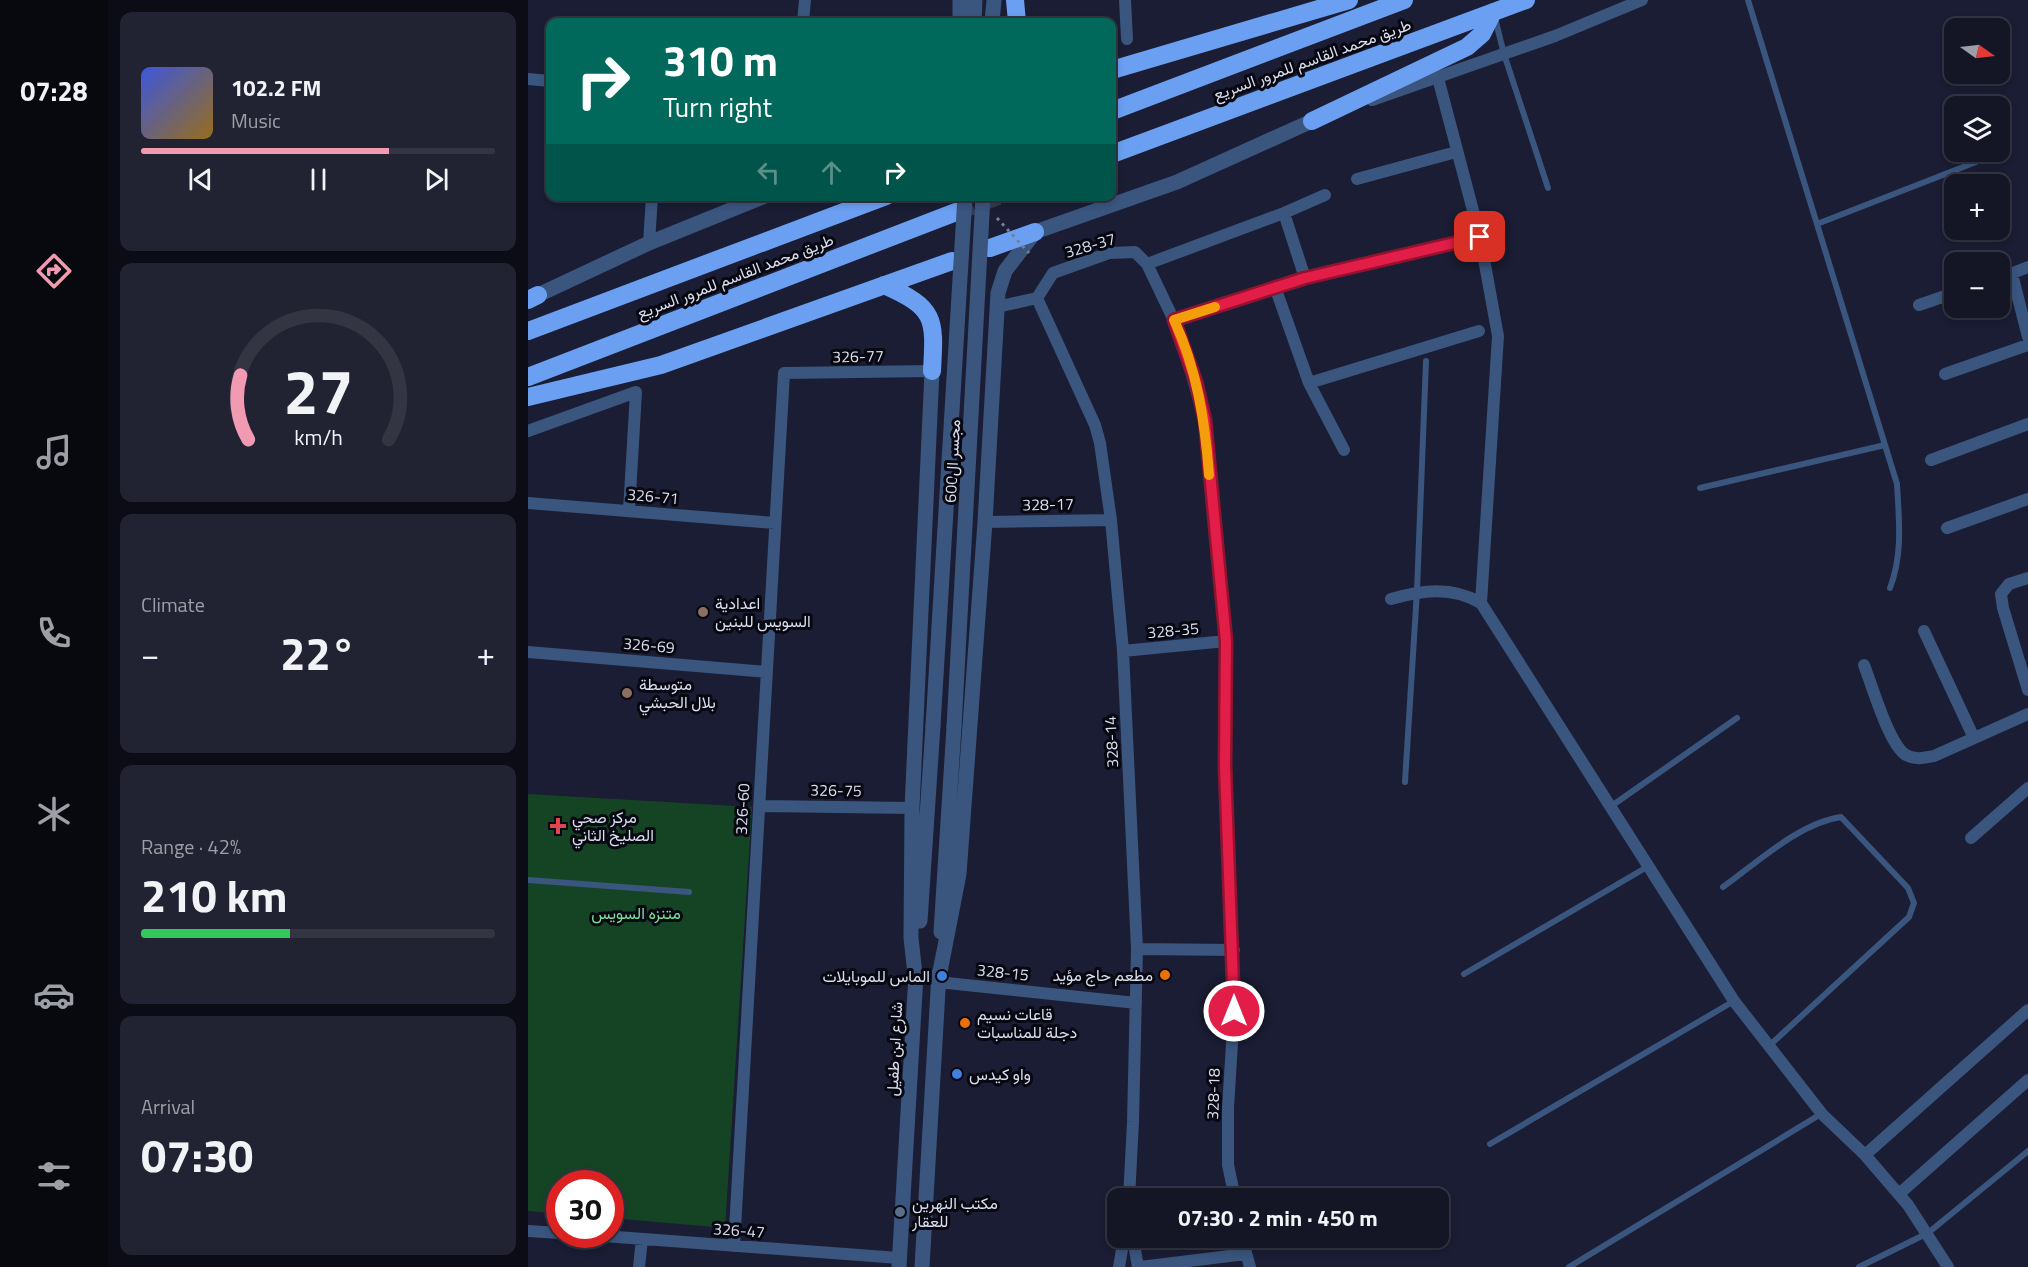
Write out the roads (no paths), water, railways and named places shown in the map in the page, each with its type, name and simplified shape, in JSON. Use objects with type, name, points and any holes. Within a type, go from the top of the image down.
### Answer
[{"type":"highway","points":[[1015,0],[1017,18]]},
{"type":"highway","points":[[1116,69],[1349,0]]},
{"type":"highway","name":"طريق محمد القاسم للمرور السريع","points":[[1116,109],[1404,0]]},
{"type":"highway","name":"طريق محمد القاسم للمرور السريع","points":[[1116,153],[1526,0]]},
{"type":"highway","points":[[1312,121],[1467,46],[1482,34],[1493,12]]},
{"type":"highway","name":"طريق محمد القاسم للمرور السريع","points":[[528,331],[873,201]]},
{"type":"highway","name":"طريق محمد القاسم للمرور السريع","points":[[528,377],[960,204]]},
{"type":"highway","points":[[990,248],[1035,232]]},
{"type":"highway","points":[[528,397],[661,365],[952,261]]},
{"type":"highway","points":[[884,285],[914,299],[932,321],[934,331],[932,371]]},
{"type":"street","points":[[803,18],[805,0]]},
{"type":"street","points":[[960,0],[960,18]]},
{"type":"street","points":[[974,18],[975,0]]},
{"type":"street","points":[[992,18],[993,0]]},
{"type":"street","points":[[1125,0],[1127,39]]},
{"type":"street","points":[[922,1267],[938,981],[959,874],[985,522],[997,307],[1005,271],[1035,232],[1177,182],[1312,121],[1504,54],[1642,0]]},
{"type":"street","points":[[1438,78],[1480,237],[1498,336],[1481,603]]},
{"type":"street","points":[[528,79],[546,81]]},
{"type":"street","points":[[1357,179],[1456,152]]},
{"type":"street","points":[[1147,264],[1284,213],[1325,195]]},
{"type":"street","points":[[649,243],[652,201]]},
{"type":"street","points":[[531,297],[649,243],[753,201]]},
{"type":"street","name":"مجسر ال600","points":[[938,981],[983,201]]},
{"type":"street","name":"مجسر ال600","points":[[933,726],[960,204]]},
{"type":"street","points":[[1284,213],[1305,278]]},
{"type":"street","points":[[1174,320],[1305,278],[1480,237]]},
{"type":"street","name":"328-18","points":[[1135,252],[1147,264],[1174,320],[1196,382],[1205,420],[1226,641],[1225,766],[1234,950],[1228,1165],[1233,1188]]},
{"type":"street","name":"328-37","points":[[1037,298],[1053,273],[1109,253],[1135,252]]},
{"type":"street","points":[[2028,267],[2012,274],[2028,337]]},
{"type":"street","points":[[1275,287],[1309,383],[1344,450]]},
{"type":"street","points":[[1919,305],[1944,296]]},
{"type":"street","points":[[997,307],[1037,298]]},
{"type":"street","name":"328-14","points":[[1037,298],[1095,425],[1100,443],[1111,520],[1123,651],[1137,949],[1129,1188]]},
{"type":"street","points":[[1309,383],[1479,331]]},
{"type":"street","points":[[1945,374],[2028,345]]},
{"type":"street","points":[[916,982],[910,931],[912,808],[932,371]]},
{"type":"street","name":"326-77","points":[[784,373],[932,371]]},
{"type":"street","name":"326-60","points":[[734,1246],[784,373]]},
{"type":"street","points":[[528,431],[636,392],[629,511]]},
{"type":"street","points":[[1931,460],[2028,424]]},
{"type":"street","points":[[1947,528],[2028,499]]},
{"type":"street","name":"326-71","points":[[528,502],[775,523]]},
{"type":"street","name":"328-17","points":[[985,522],[1111,520]]},
{"type":"street","points":[[2028,578],[2009,584],[2001,594],[2002,608],[2028,690]]},
{"type":"street","points":[[1390,599],[1417,591],[1465,594],[1481,603],[1734,1001],[1822,1114],[1865,1155],[1899,1194],[1928,1233],[1948,1267]]},
{"type":"street","points":[[1923,631],[1974,738]]},
{"type":"street","name":"328-35","points":[[1123,651],[1226,641]]},
{"type":"street","name":"326-69","points":[[528,652],[767,672]]},
{"type":"street","points":[[1864,665],[1893,737],[1900,751],[1908,757],[1918,759],[1934,756],[2028,714]]},
{"type":"street","name":"شارع ابن طفيل","points":[[899,1263],[933,726]]},
{"type":"street","points":[[1971,838],[2028,788]]},
{"type":"street","name":"326-75","points":[[759,806],[912,808]]},
{"type":"street","points":[[1137,949],[1234,950]]},
{"type":"street","name":"328-15","points":[[938,981],[1136,1002]]},
{"type":"street","points":[[1865,1155],[2028,1010]]},
{"type":"street","points":[[1899,1194],[2028,1080]]},
{"type":"street","points":[[528,1231],[546,1232]]},
{"type":"street","name":"326-47","points":[[624,1238],[899,1263]]},
{"type":"street","points":[[639,1267],[642,1239]]},
{"type":"street","points":[[1119,1267],[1122,1248]]},
{"type":"street","points":[[1135,1248],[1139,1267],[1246,1254]]},
{"type":"street","points":[[1244,1248],[1250,1267]]},
{"type":"lane","points":[[1748,0],[1897,484],[1900,539],[1896,572],[1890,588]]},
{"type":"lane","points":[[1493,12],[1504,54],[1548,189]]},
{"type":"lane","points":[[1817,224],[1977,162]]},
{"type":"lane","points":[[1405,782],[1417,591],[1426,361]]},
{"type":"lane","points":[[1700,488],[1885,445]]},
{"type":"lane","points":[[1610,807],[1737,718]]},
{"type":"lane","points":[[1723,887],[1803,830],[1822,820],[1840,817],[1908,888],[1914,903],[1909,917],[1770,1045]]},
{"type":"lane","points":[[1464,974],[1647,867]]},
{"type":"lane","points":[[528,880],[689,892]]},
{"type":"lane","points":[[1490,1144],[1734,1001]]},
{"type":"lane","points":[[1569,1267],[1822,1114]]},
{"type":"lane","points":[[1859,1267],[1928,1233],[2028,1151]]},
{"type":"tunnel","points":[[956,212],[985,201]]},
{"type":"place","name":"اعدادية السويس للبنين","points":[[703,612]]},
{"type":"place","name":"متوسطة بلال الحبشي","points":[[627,693]]},
{"type":"place","name":"مركز صحي الصليخ الثاني","points":[[558,826]]},
{"type":"place","name":"مطعم حاج مؤيد","points":[[1165,975]]},
{"type":"place","name":"الماس للموبايلات","points":[[942,976]]},
{"type":"place","name":"قاعات نسيم دجلة للمناسبات","points":[[965,1023]]},
{"type":"place","name":"واو كيدس","points":[[957,1074]]},
{"type":"place","name":"مكتب النهرين للعقار","points":[[900,1212]]},
{"type":"park label","name":"متنزه السويس","points":[[636,913]]}]
